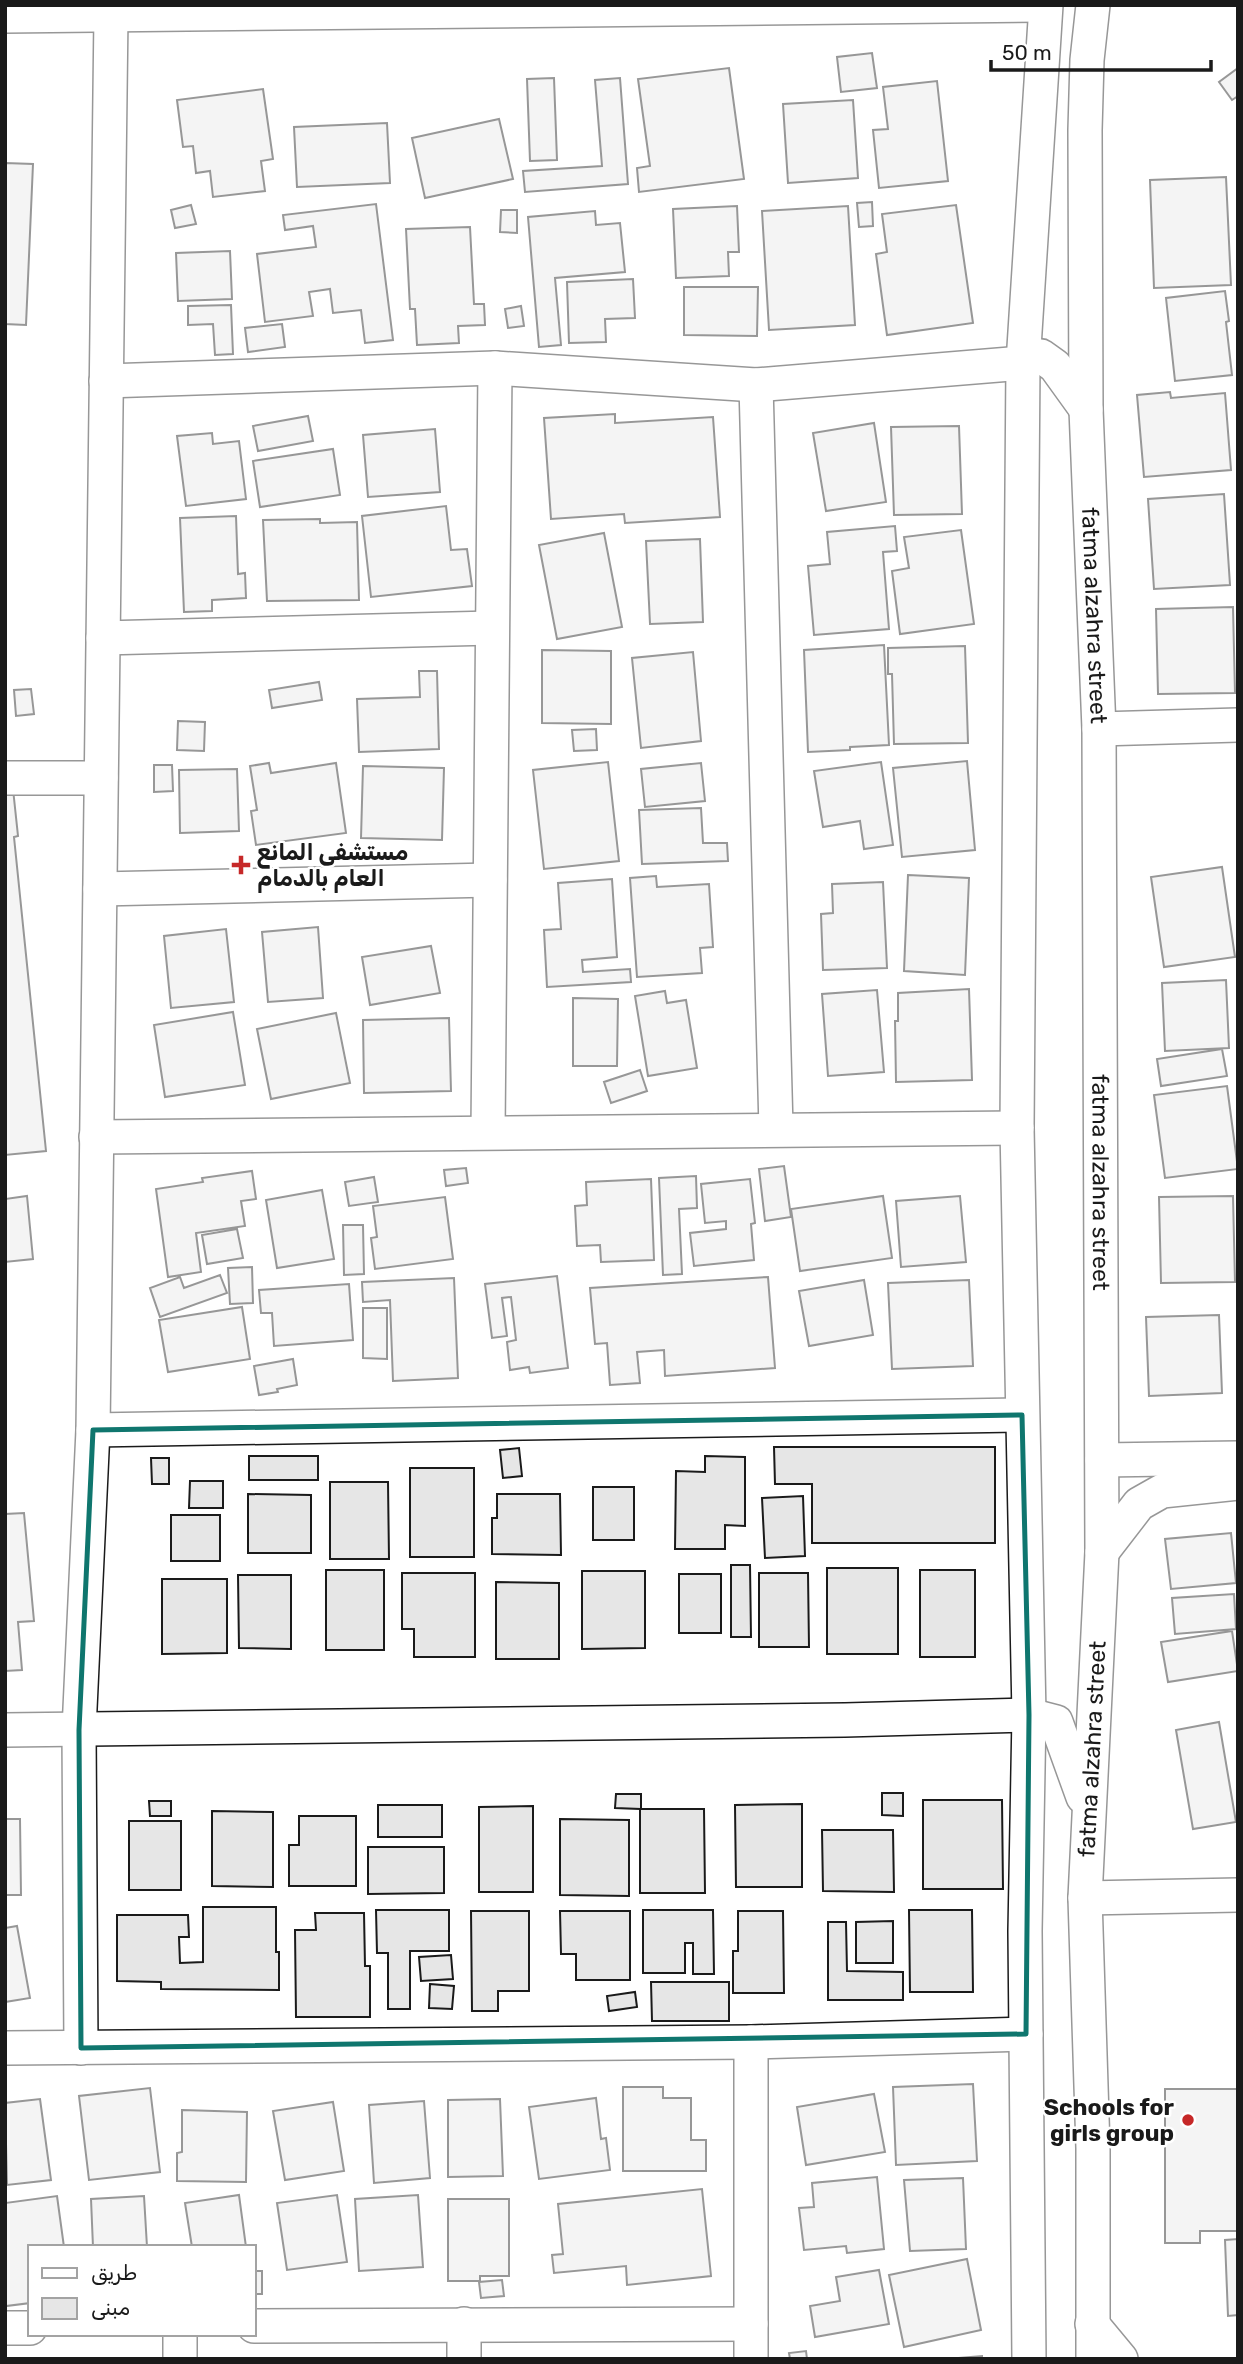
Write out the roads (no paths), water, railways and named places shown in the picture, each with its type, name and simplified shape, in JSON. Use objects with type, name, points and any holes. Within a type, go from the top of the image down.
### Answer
[{"type":"street","points":[[5,16],[1040,5]]},
{"type":"street","points":[[1029,2359],[1025,1931],[1028,1715],[1017,1128],[1023,363],[1046,5]]},
{"type":"street","name":"fatma alzahra street","points":[[1093,5],[1087,60],[1085,130],[1086,408],[1099,729],[1102,1460],[1102,1552],[1085,1898],[1093,2148],[1093,2359]]},
{"type":"street","points":[[81,2048],[79,1730],[93,1430],[111,15]]},
{"type":"street","points":[[106,381],[495,368],[756,385],[1023,363],[1041,356],[1055,366],[1086,408]]},
{"type":"street","points":[[488,1132],[495,368]]},
{"type":"street","points":[[756,385],[776,1128]]},
{"type":"street","points":[[103,638],[492,628]]},
{"type":"street","points":[[1099,729],[1238,725]]},
{"type":"street","points":[[5,778],[101,778]]},
{"type":"street","points":[[100,889],[491,880]]},
{"type":"street","points":[[96,1137],[776,1128],[1017,1128]]},
{"type":"street","points":[[93,1430],[1022,1415]]},
{"type":"street","points":[[1102,1460],[1238,1458]]},
{"type":"street","points":[[1102,1552],[1139,1504],[1162,1491],[1238,1483]]},
{"type":"street","points":[[5,1730],[845,1720],[1028,1715],[1056,1722],[1088,1814]]},
{"type":"street","points":[[1085,1898],[1238,1895]]},
{"type":"street","points":[[5,2048],[751,2042],[1026,2034]]},
{"type":"street","points":[[751,2042],[751,2359]]},
{"type":"street","points":[[464,2324],[464,2359]]},
{"type":"street","points":[[256,2326],[751,2324]]},
{"type":"street","points":[[1092,2324],[1121,2359]]},
{"type":"street","points":[[5,2328],[28,2328]]},
{"type":"street","points":[[180,2336],[180,2359]]},
{"type":"place","name":"مستشفى المانع العام بالدمام","points":[[241,865]]},
{"type":"place","name":"Schools for girls group","points":[[1188,2120]]}]
